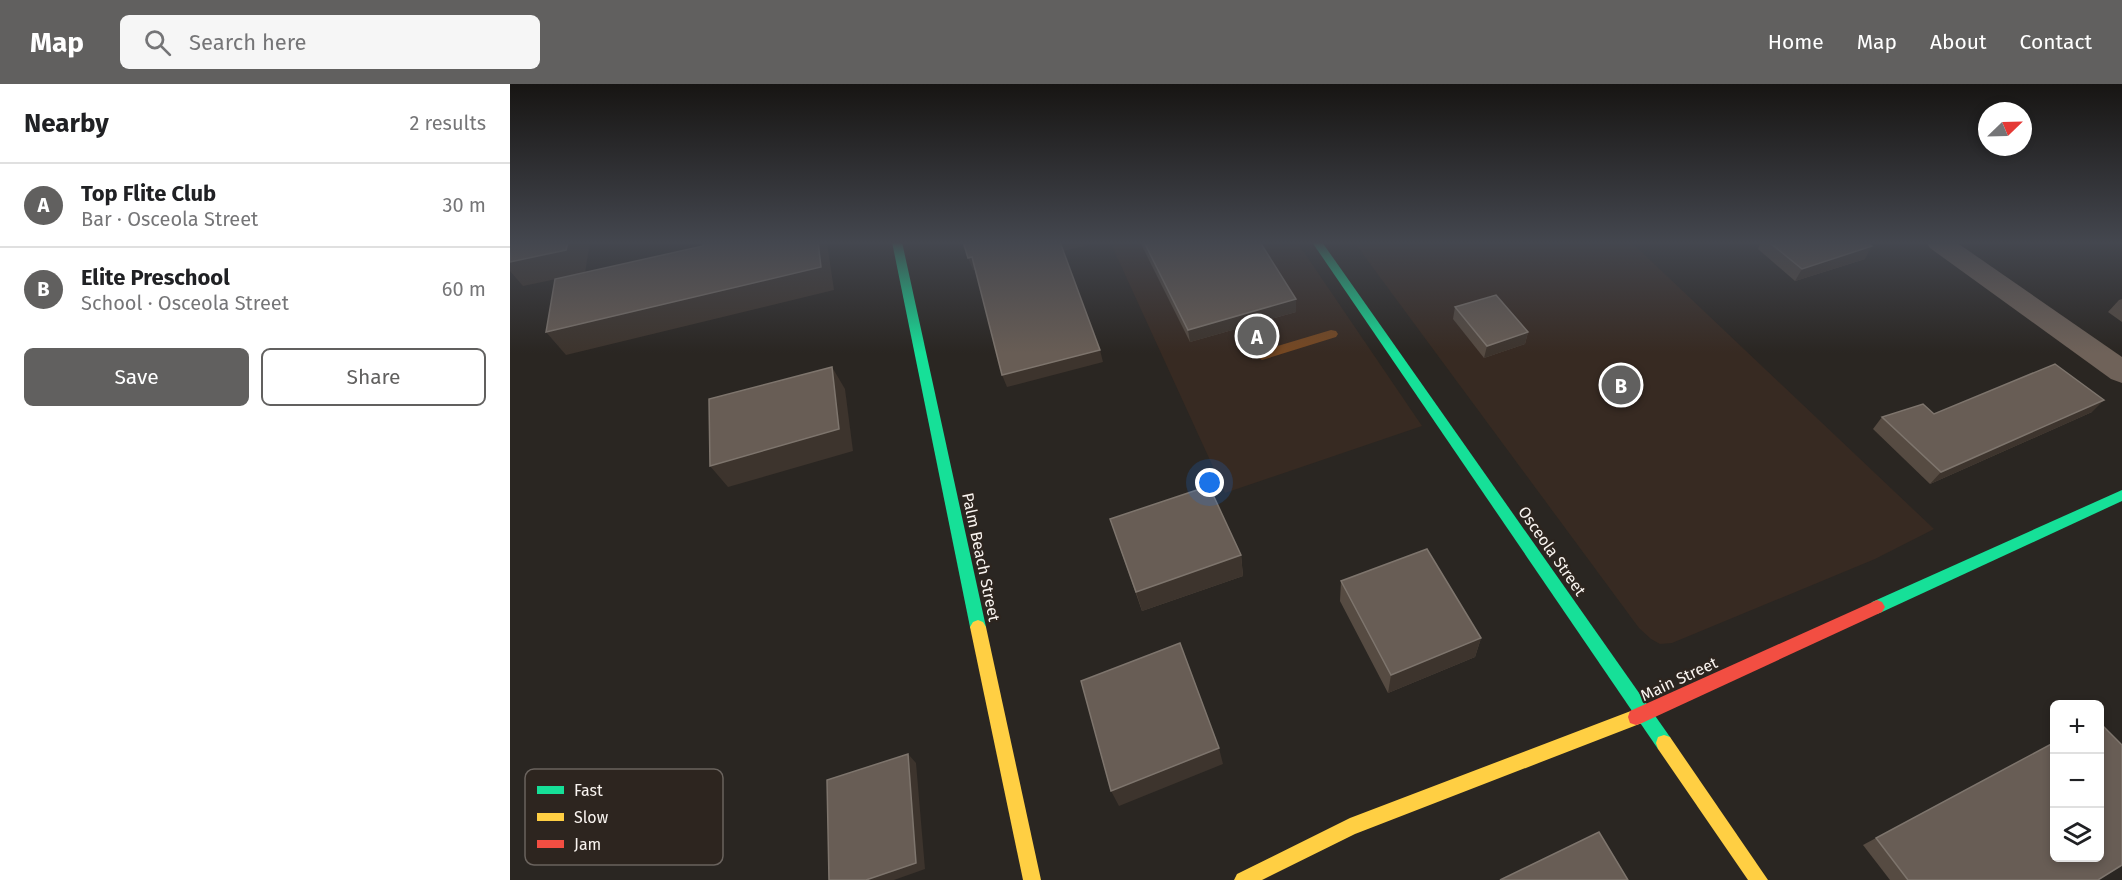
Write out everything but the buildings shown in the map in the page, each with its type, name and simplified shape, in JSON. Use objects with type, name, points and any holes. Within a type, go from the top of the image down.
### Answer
[{"type":"street","name":"Palm Beach Street","points":[[905,279],[1032,880]]},
{"type":"street","name":"Osceola Street","points":[[1343,279],[1759,880]]},
{"type":"street","points":[[1991,279],[2122,372]]},
{"type":"street","name":"Main Street","points":[[1244,880],[1350,827],[1644,714],[2122,495]]},
{"type":"shaded area","points":[[1127,279],[1322,279],[1422,426],[1225,493]]},
{"type":"shaded area","points":[[1381,279],[1670,279],[1934,529],[1875,559],[1672,643],[1660,644],[1639,628]]},
{"type":"waterway","points":[[1262,355],[1331,334]]},
{"type":"traffic: fast","points":[[905,279],[978,627]]},
{"type":"traffic: fast","points":[[1343,279],[1664,743]]},
{"type":"traffic: fast","points":[[1877,607],[2122,495]]},
{"type":"traffic: slow","points":[[978,627],[1032,880]]},
{"type":"traffic: slow","points":[[1243,880],[1350,827],[1636,717]]},
{"type":"traffic: slow","points":[[1664,743],[1759,880]]},
{"type":"traffic: jam","points":[[1636,717],[1877,607]]},
{"type":"place","name":"Top Flite Club","points":[[1257,336]]},
{"type":"place","name":"Elite Preschool","points":[[1621,385]]}]
